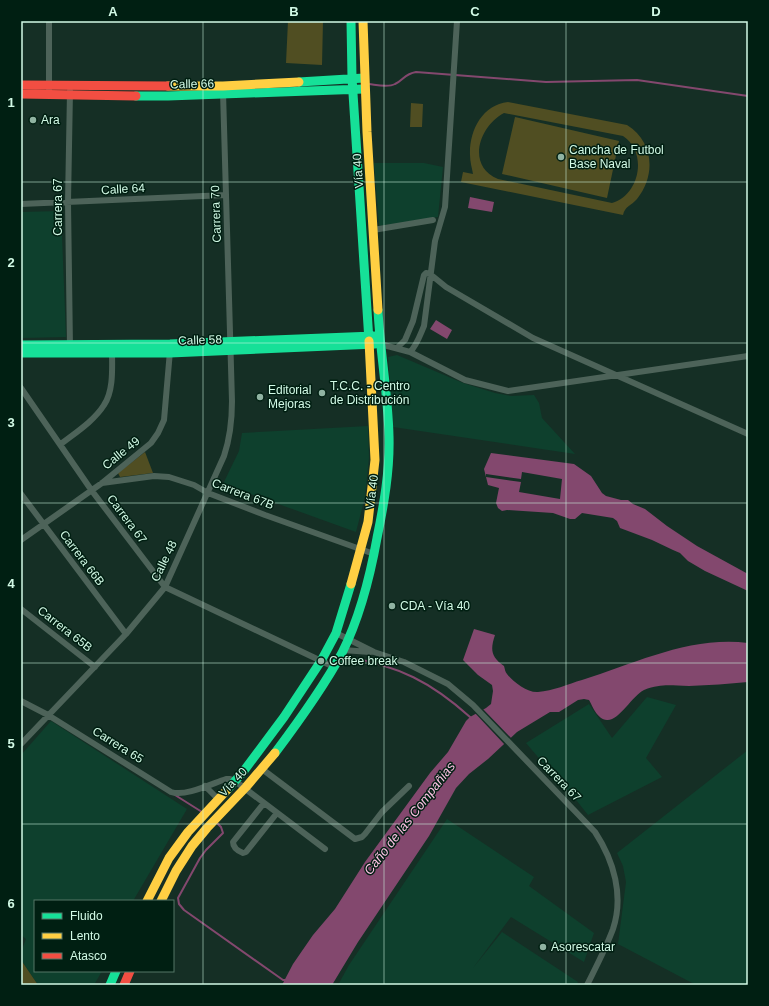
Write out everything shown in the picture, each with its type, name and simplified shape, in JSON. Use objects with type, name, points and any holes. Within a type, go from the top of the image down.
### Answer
[{"type":"main road","name":"Vía 40","points":[[151,900],[169,858],[188,832],[235,781],[284,717],[321,661],[336,633],[347,601],[361,549],[371,502],[375,460],[369,340],[352,90],[351,21]]},
{"type":"main road","name":"Vía 40","points":[[162,900],[186,854],[262,769],[295,726],[334,667],[348,639],[363,600],[374,554],[386,485],[389,437],[388,413],[380,340],[364,89],[363,21]]},
{"type":"main road","name":"Calle 66","points":[[21,85],[49,90],[112,96],[168,96],[364,78]]},
{"type":"main road","name":"Calle 66","points":[[70,91],[112,86],[168,86],[223,90],[364,89]]},
{"type":"main road","points":[[112,86],[112,96]]},
{"type":"main road","points":[[168,86],[168,96]]},
{"type":"main road","name":"Calle 66","points":[[21,94],[49,90]]},
{"type":"main road","name":"Calle 58","points":[[21,351],[70,349],[170,349],[380,340]]},
{"type":"main road","points":[[124,985],[130,972]]},
{"type":"street","points":[[49,21],[49,90]]},
{"type":"street","points":[[410,352],[419,339],[424,326],[435,241],[445,207],[458,21]]},
{"type":"street","name":"Carrera 70","points":[[223,90],[231,346]]},
{"type":"street","name":"Carrera 67","points":[[70,91],[68,202],[70,349]]},
{"type":"street","name":"Calle 64","points":[[21,204],[226,195]]},
{"type":"street","points":[[373,230],[433,220]]},
{"type":"street","points":[[397,348],[405,340],[413,321],[424,275],[426,273],[430,274],[446,287],[525,334],[748,434]]},
{"type":"street","points":[[380,340],[410,352],[465,380],[508,391],[748,356]]},
{"type":"street","name":"Calle 48","points":[[21,744],[126,634],[164,588],[208,493],[224,456],[229,440],[232,420],[231,346]]},
{"type":"street","points":[[61,444],[95,417],[105,404],[110,389],[112,349]]},
{"type":"street","name":"Calle 49","points":[[21,540],[102,483],[151,443],[164,420],[170,349]]},
{"type":"street","name":"Carrera 67","points":[[21,388],[92,490],[164,588],[334,667]]},
{"type":"street","name":"Carrera 67B","points":[[102,483],[146,477],[163,476],[174,478],[194,485],[208,493],[374,554]]},
{"type":"street","name":"Carrera 66B","points":[[21,494],[126,634]]},
{"type":"street","name":"Carrera 65B","points":[[21,610],[95,667]]},
{"type":"street","name":"Carrera 67","points":[[336,633],[374,652],[404,662],[448,684],[473,705],[596,832],[606,850],[614,870],[617,889],[617,909],[613,928],[587,985]]},
{"type":"street","name":"Carrera 67","points":[[343,650],[374,652]]},
{"type":"street","name":"Carrera 65","points":[[21,701],[48,714],[175,794],[185,793],[230,779],[235,781]]},
{"type":"street","points":[[262,769],[355,839],[362,837],[382,812],[409,786]]},
{"type":"street","points":[[235,781],[325,849]]},
{"type":"street","points":[[205,786],[217,800]]},
{"type":"street","points":[[264,803],[233,842],[235,848],[240,852],[246,852],[277,813]]},
{"type":"shaded area","points":[[288,21],[323,21],[322,65],[286,63]]},
{"type":"shaded area","points":[[508,102],[627,125],[643,140],[647,150],[649,170],[643,190],[637,199],[625,210],[623,215],[461,182],[463,172],[473,174],[470,160],[470,146],[475,128],[484,114],[499,104]],"holes":[[[504,113],[623,136],[631,143],[636,152],[638,162],[637,172],[634,183],[629,191],[622,198],[612,203],[498,179],[488,173],[482,165],[479,156],[483,136],[488,127],[495,119]]]},
{"type":"shaded area","points":[[411,103],[423,104],[422,127],[410,127]]},
{"type":"shaded area","name":"Cancha de Futbol Base Naval","points":[[515,117],[619,141],[607,198],[502,174]]},
{"type":"shaded area","points":[[374,163],[424,163],[443,167],[438,217],[379,226]]},
{"type":"shaded area","points":[[61,211],[66,337],[21,338],[21,212]]},
{"type":"shaded area","points":[[397,355],[463,383],[495,393],[511,396],[534,395],[539,403],[542,418],[575,454],[393,427],[388,357]]},
{"type":"shaded area","points":[[368,426],[369,458],[365,497],[356,532],[223,484],[239,451],[242,433]]},
{"type":"shaded area","points":[[145,452],[153,473],[120,477],[118,473]]},
{"type":"shaded area","points":[[647,697],[676,705],[646,758],[662,777],[588,815],[526,743],[589,704],[612,738]]},
{"type":"shaded area","points":[[51,721],[187,809],[134,900],[34,900],[34,972],[101,972],[94,985],[38,985],[21,960],[21,952],[26,939],[21,935],[21,755]]},
{"type":"shaded area","points":[[748,750],[748,985],[696,985],[618,944],[626,882],[623,866],[617,853]]},
{"type":"shaded area","points":[[447,819],[534,877],[529,886],[594,933],[584,962],[511,917],[473,968],[502,932],[578,982],[577,985],[338,985],[349,965]]},
{"type":"shaded area","points":[[21,960],[38,985],[21,985]]},
{"type":"water","points":[[470,197],[494,202],[492,212],[468,208]]},
{"type":"water","points":[[436,320],[452,330],[447,339],[430,329]]},
{"type":"water","points":[[491,453],[574,464],[591,476],[602,493],[606,496],[621,500],[628,500],[645,509],[697,546],[748,574],[748,591],[705,571],[688,561],[680,553],[652,540],[620,528],[617,521],[613,518],[582,513],[575,519],[570,519],[553,513],[502,511],[498,508],[496,503],[499,488],[488,485],[484,469]]},
{"type":"water","name":"Caño de las Compañias","points":[[474,629],[495,635],[492,649],[496,659],[504,666],[506,673],[513,680],[525,689],[534,692],[555,689],[664,652],[705,643],[726,642],[748,643],[748,682],[689,686],[672,685],[651,688],[639,693],[621,713],[612,719],[607,720],[598,715],[589,700],[578,700],[559,712],[550,712],[517,732],[488,759],[469,774],[456,788],[429,836],[358,942],[332,985],[282,985],[293,964],[313,935],[335,909],[365,862],[430,773],[448,752],[466,721],[491,704],[493,691],[492,685],[478,675],[463,660]]},
{"type":"pier","points":[[522,472],[562,479],[560,499],[519,492],[521,482],[486,477],[486,474],[521,479]]},
{"type":"pier","points":[[482,708],[512,739],[505,745],[474,712]]},
{"type":"waterway","points":[[369,84],[389,86],[398,82],[409,74],[416,72],[546,82],[637,80],[748,96]]},
{"type":"waterway","points":[[347,657],[383,665],[413,677],[442,694],[470,717]]},
{"type":"waterway","points":[[175,795],[202,812]]},
{"type":"waterway","points":[[217,823],[221,827],[223,833],[200,858],[178,898],[179,904],[184,910],[285,980]]},
{"type":"traffic: fast","points":[[351,21],[352,78],[369,341]]},
{"type":"traffic: fast","points":[[299,82],[364,78]]},
{"type":"traffic: fast","points":[[136,96],[364,89]]},
{"type":"traffic: fast","points":[[275,753],[319,692],[342,653],[364,597],[371,567],[384,500],[389,449],[387,404],[378,310]]},
{"type":"traffic: fast","points":[[21,345],[170,344],[374,336]]},
{"type":"traffic: fast","points":[[21,353],[170,353],[375,344]]},
{"type":"traffic: fast","points":[[227,790],[243,772],[284,717],[321,661],[336,633],[351,584]]},
{"type":"traffic: fast","points":[[110,985],[116,972]]},
{"type":"traffic: slow","points":[[363,21],[367,132],[378,310]]},
{"type":"traffic: slow","points":[[168,86],[223,86],[299,82]]},
{"type":"traffic: slow","points":[[351,584],[368,522],[375,460],[369,341]]},
{"type":"traffic: slow","points":[[162,900],[176,871],[192,846],[275,753]]},
{"type":"traffic: slow","points":[[148,900],[169,858],[188,832],[227,790]]},
{"type":"traffic: jam","points":[[21,85],[168,86]]},
{"type":"traffic: jam","points":[[21,94],[136,96]]},
{"type":"traffic: jam","points":[[124,985],[130,972]]},
{"type":"place","name":"Ara","points":[[33,120]]},
{"type":"place","name":"Cancha de Futbol Base Naval","points":[[561,157]]},
{"type":"place","name":"T.C.C. - Centro de Distribución","points":[[322,393]]},
{"type":"place","name":"Editorial Mejoras","points":[[260,397]]},
{"type":"place","name":"CDA - Vía 40","points":[[392,606]]},
{"type":"place","name":"Coffee break","points":[[321,661]]},
{"type":"place","name":"Asorescatar","points":[[543,947]]}]
